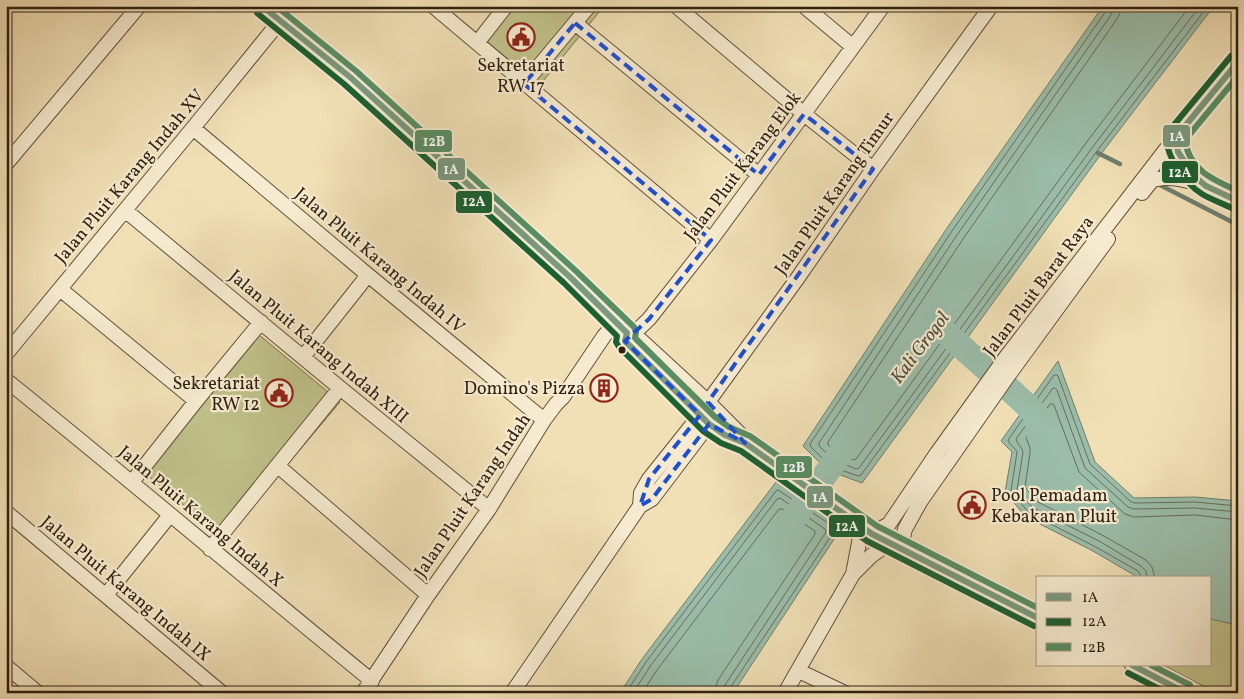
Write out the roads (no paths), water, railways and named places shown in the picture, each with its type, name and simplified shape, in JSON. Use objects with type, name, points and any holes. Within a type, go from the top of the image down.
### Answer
[{"type":"street","points":[[6,164],[138,6]]},
{"type":"street","points":[[262,6],[350,77],[570,277],[616,322],[704,420],[725,435],[745,443],[867,530],[1036,617]]},
{"type":"street","points":[[434,6],[524,84],[711,240]]},
{"type":"street","points":[[477,43],[506,6]]},
{"type":"street","points":[[524,84],[589,6]]},
{"type":"street","points":[[676,6],[804,114],[873,169]]},
{"type":"street","points":[[804,6],[852,46]]},
{"type":"street","name":"Jalan Pluit Karang Elok","points":[[629,336],[649,319],[711,240],[883,6]]},
{"type":"street","name":"Jalan Pluit Karang Timur","points":[[708,402],[991,6]]},
{"type":"street","name":"Jalan Pluit Karang Indah XV","points":[[6,354],[126,211],[280,21]]},
{"type":"street","points":[[575,23],[759,174]]},
{"type":"street","name":"Jalan Pluit Barat Raya","points":[[909,551],[903,544],[905,529],[953,443],[1017,343],[1176,137],[1238,62]]},
{"type":"street","name":"Jalan Pluit Karang Indah IV","points":[[193,128],[544,420]]},
{"type":"street","points":[[1176,137],[1178,152],[1184,164],[1194,176],[1206,186],[1238,201]]},
{"type":"street","name":"Jalan Pluit Barat Raya","points":[[867,530],[889,524],[912,488],[953,443],[1008,376],[1150,183],[1156,179],[1172,178],[1206,186]]},
{"type":"street","name":"Jalan Pluit Karang Indah XIII","points":[[126,211],[489,509]]},
{"type":"street","points":[[303,357],[368,275]]},
{"type":"street","points":[[60,289],[196,401]]},
{"type":"street","points":[[132,482],[261,322]]},
{"type":"street","name":"Jalan Pluit Karang Indah","points":[[363,693],[428,595],[489,509],[544,420],[563,397],[604,336],[616,322]]},
{"type":"street","points":[[629,336],[708,402],[739,433],[745,443]]},
{"type":"street","name":"Jalan Pluit Karang Indah X","points":[[6,380],[372,681]]},
{"type":"street","points":[[210,549],[340,388]]},
{"type":"street","points":[[512,693],[640,506],[652,499],[704,420]]},
{"type":"street","points":[[278,466],[428,595]]},
{"type":"street","points":[[912,488],[925,496]]},
{"type":"street","name":"Jalan Pluit Karang Indah IX","points":[[6,512],[222,693]]},
{"type":"street","points":[[106,595],[170,516]]},
{"type":"street","points":[[785,693],[853,574],[867,530]]},
{"type":"street","points":[[853,574],[871,556],[892,544]]},
{"type":"street","points":[[6,666],[38,693]]},
{"type":"street","points":[[1134,666],[1186,693]]},
{"type":"street","points":[[799,671],[845,693]]},
{"type":"water","points":[[1103,6],[1214,6],[1101,154],[862,483],[827,470],[803,446],[947,228]]},
{"type":"water","points":[[1058,361],[1095,462],[1134,498],[1195,497],[1238,501],[1238,625],[1212,619],[1212,576],[1136,576],[1093,551],[1026,517],[1005,492],[1012,452],[1001,441]]},
{"type":"water","points":[[776,482],[842,527],[733,693],[620,693],[642,659]]},
{"type":"waterway","points":[[1098,153],[1120,164]]},
{"type":"waterway","points":[[1158,184],[1238,225]]},
{"type":"waterway","points":[[937,325],[991,373]]},
{"type":"waterway","points":[[1007,387],[1036,414],[1039,434]]},
{"type":"waterway","name":"Kali Grogol","points":[[786,529],[848,443]]},
{"type":"place","name":"Sekretariat RW 17","points":[[521,37]]},
{"type":"place","name":"Domino's Pizza","points":[[604,388]]},
{"type":"place","name":"Sekretariat RW 12","points":[[279,393]]},
{"type":"place","name":"Pool Pemadam Kebakaran Pluit","points":[[972,505]]}]
